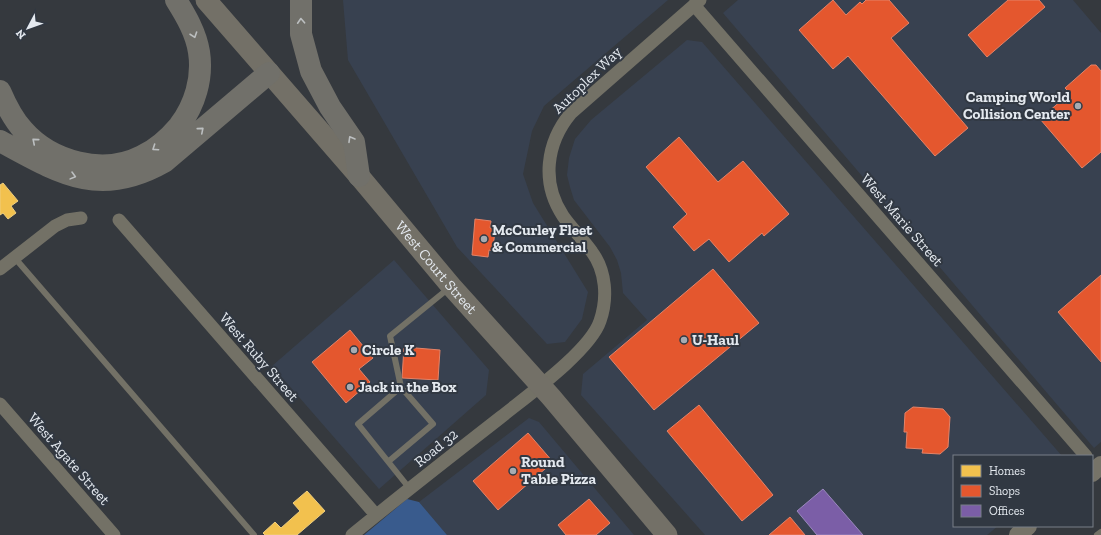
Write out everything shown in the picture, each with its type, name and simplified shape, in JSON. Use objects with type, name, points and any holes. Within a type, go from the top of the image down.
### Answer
[{"type":"highway","points":[[0,91],[14,118],[24,131],[50,152],[67,160],[104,166],[141,157],[156,149],[169,138],[183,120],[193,103],[198,87],[200,67],[199,51],[194,33],[176,0]]},
{"type":"highway","points":[[301,0],[301,34],[311,71],[330,107],[354,142],[359,176]]},
{"type":"highway","points":[[0,141],[68,175],[101,181],[118,180],[134,176],[164,162],[269,72]]},
{"type":"main road","name":"West Court Street","points":[[206,0],[359,176],[451,286],[541,386],[667,535]]},
{"type":"street","name":"Autoplex Way","points":[[541,386],[578,352],[595,332],[600,322],[605,294],[599,264],[592,252],[562,215],[552,191],[549,175],[550,156],[555,138],[571,113],[697,2]]},
{"type":"street","name":"West Marie Street","points":[[697,2],[1086,455]]},
{"type":"street","points":[[0,269],[55,226],[68,220],[81,218]]},
{"type":"street","name":"West Ruby Street","points":[[119,220],[376,515]]},
{"type":"street","name":"Road 32","points":[[352,535],[541,386]]},
{"type":"street","name":"West Agate Street","points":[[0,404],[114,535]]},
{"type":"street","points":[[1018,535],[1027,527]]},
{"type":"lane","points":[[14,257],[254,535]]},
{"type":"lane","points":[[388,462],[433,424],[401,388],[390,336],[451,286]]},
{"type":"lane","points":[[401,388],[358,424],[410,489]]},
{"type":"lane","points":[[1097,535],[1101,532]]},
{"type":"shaded area","points":[[343,0],[668,0],[544,106],[532,131],[523,174],[533,203],[588,292],[582,319],[565,342],[547,344],[457,247],[348,60]]},
{"type":"shaded area","points":[[738,0],[1073,0],[1101,33],[1101,442],[1094,448],[723,13]]},
{"type":"shaded area","points":[[687,40],[702,42],[1061,455],[953,455],[953,527],[997,527],[987,535],[705,535],[581,395],[583,374],[647,320],[623,293],[621,273],[617,260],[610,247],[574,200],[570,187],[567,175],[569,158],[575,139],[591,120]]},
{"type":"shaded area","points":[[394,260],[489,370],[486,395],[379,489],[272,366]]},
{"type":"shaded area","points":[[529,418],[539,422],[634,535],[447,535],[419,502]]},
{"type":"shaded area","points":[[407,499],[419,502],[447,535],[364,535]]},
{"type":"building: Homes","points":[[3,183],[18,201],[11,206],[16,213],[8,219],[3,213],[0,215],[0,185]]},
{"type":"building: Homes","points":[[307,491],[325,511],[297,535],[265,535],[263,533],[275,522],[281,528],[300,511],[293,503]]},
{"type":"building: Shops","points":[[833,0],[846,15],[860,2],[862,4],[866,0],[889,0],[909,23],[891,38],[968,128],[935,156],[848,56],[833,69],[799,30]]},
{"type":"building: Shops","points":[[1008,0],[1039,0],[1045,7],[987,57],[968,35]]},
{"type":"building: Shops","name":"Camping World Collision Center","points":[[1091,65],[1096,65],[1101,71],[1101,152],[1082,168],[1040,119],[1070,93],[1065,88]]},
{"type":"building: Shops","points":[[679,137],[718,182],[743,161],[789,214],[764,236],[762,233],[729,262],[709,239],[694,251],[673,227],[687,214],[646,167]]},
{"type":"building: Shops","name":"McCurley Fleet & Commercial","points":[[475,219],[491,221],[490,228],[495,228],[493,251],[489,250],[488,257],[472,255]]},
{"type":"building: Shops","name":"U-Haul","points":[[713,269],[759,323],[654,410],[609,357]]},
{"type":"building: Shops","points":[[1101,275],[1101,362],[1058,312]]},
{"type":"building: Shops","points":[[350,330],[373,358],[359,369],[370,382],[346,403],[312,362]]},
{"type":"building: Shops","name":"Circle K","points":[[404,347],[440,350],[438,380],[402,378]]},
{"type":"building: Shops","points":[[699,405],[773,495],[742,521],[667,431]]},
{"type":"building: Shops","points":[[913,407],[943,409],[950,417],[948,447],[940,454],[922,453],[923,449],[906,448],[907,432],[904,432],[905,413]]},
{"type":"building: Shops","name":"Round Table Pizza","points":[[528,433],[553,462],[498,510],[473,481]]},
{"type":"building: Shops","points":[[589,499],[610,523],[596,535],[566,535],[558,525]]},
{"type":"building: Shops","points":[[790,517],[805,535],[769,535]]},
{"type":"building: Offices","points":[[823,489],[863,535],[817,535],[797,511]]},
{"type":"place","name":"Camping World Collision Center","points":[[1078,106]]},
{"type":"place","name":"McCurley Fleet & Commercial","points":[[484,239]]},
{"type":"place","name":"U-Haul","points":[[684,340]]},
{"type":"place","name":"Circle K","points":[[354,350]]},
{"type":"place","name":"Jack in the Box","points":[[350,387]]},
{"type":"place","name":"Round Table Pizza","points":[[513,471]]}]
